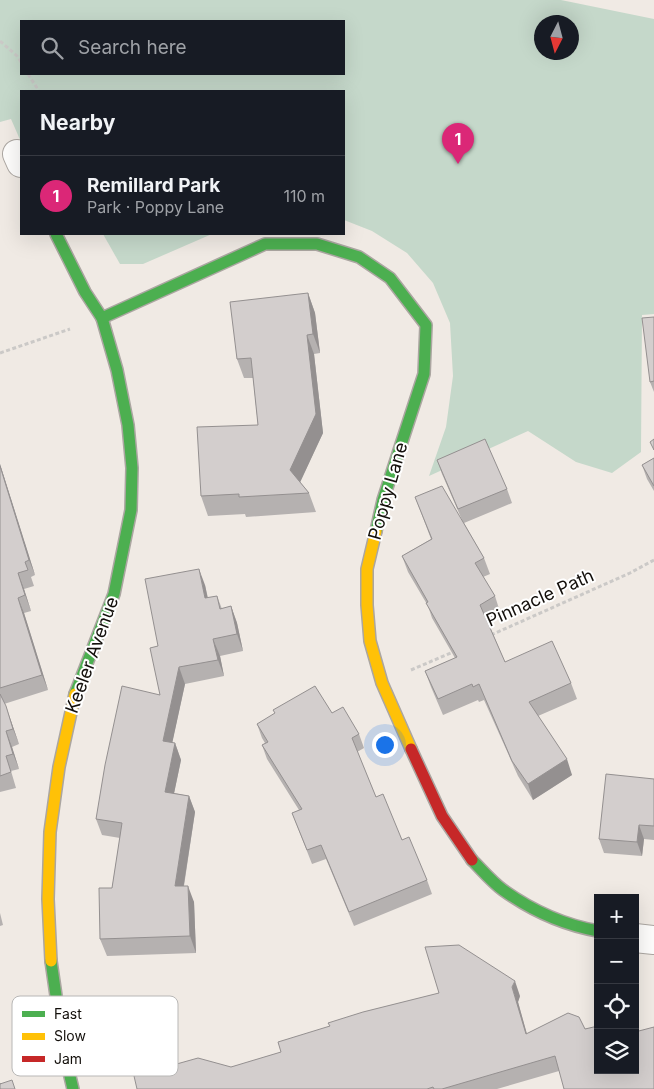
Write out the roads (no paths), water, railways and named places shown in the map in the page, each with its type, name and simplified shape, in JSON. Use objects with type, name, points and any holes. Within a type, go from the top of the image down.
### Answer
[{"type":"street","name":"Keeler Avenue","points":[[55,996],[51,967],[48,899],[50,832],[59,767],[72,702],[114,594],[131,510],[132,468],[128,425],[117,370],[102,318],[85,292],[56,235]]},
{"type":"street","name":"Poppy Lane","points":[[102,318],[265,244],[317,244],[359,257],[390,278],[426,325],[424,374],[383,500],[367,569],[370,641],[382,683],[424,780],[438,807],[470,858],[502,889],[535,910],[582,928],[594,930]]},
{"type":"street","points":[[639,938],[654,940]]},
{"type":"street","name":"Keeler Avenue","points":[[70,1076],[73,1089]]},
{"type":"place","name":"Remillard Park","points":[[458,164]]}]
